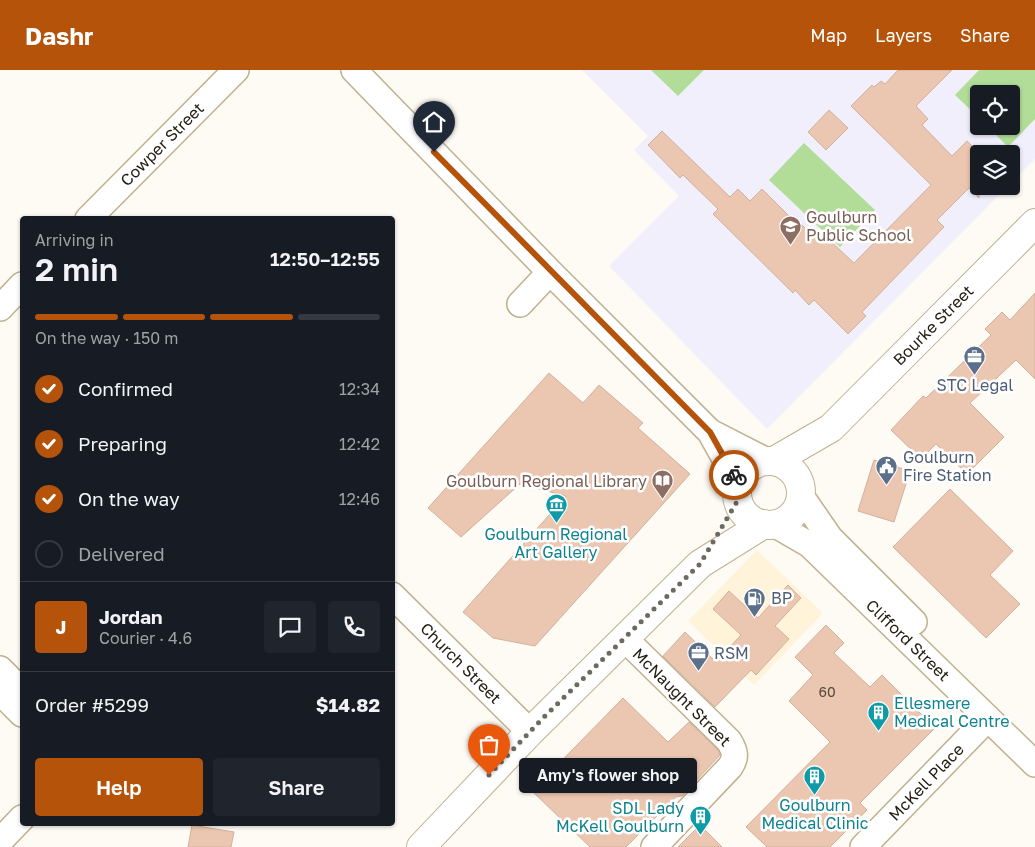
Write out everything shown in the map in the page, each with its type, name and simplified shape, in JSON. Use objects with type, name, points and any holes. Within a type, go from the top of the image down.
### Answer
[{"type":"main road","name":"Bourke Street","points":[[771,461],[831,428],[1035,223]]},
{"type":"main road","name":"Bourke Street","points":[[801,491],[831,428]]},
{"type":"main road","points":[[422,847],[530,732],[700,564],[769,524],[792,515],[801,491],[791,469],[771,461],[756,464],[747,470],[738,492],[700,564]]},
{"type":"main road","points":[[738,492],[748,516],[769,524]]},
{"type":"street","name":"Cowper Street","points":[[91,216],[236,70]]},
{"type":"street","points":[[354,70],[550,272],[710,432],[771,461]]},
{"type":"street","points":[[520,304],[550,272]]},
{"type":"street","points":[[0,308],[20,287]]},
{"type":"street","points":[[710,432],[738,492]]},
{"type":"street","name":"Clifford Street","points":[[801,491],[830,538],[967,685],[1035,764]]},
{"type":"street","name":"Clifford Street","points":[[769,524],[810,545],[967,685]]},
{"type":"street","name":"Church Street","points":[[395,598],[530,732]]},
{"type":"street","name":"McNaught Street","points":[[624,638],[729,740],[735,751],[735,759],[730,767],[654,847]]},
{"type":"street","points":[[9,687],[20,710]]},
{"type":"street","name":"Clifford Street","points":[[996,717],[1035,741]]},
{"type":"street","name":"McKell Place","points":[[863,847],[996,717]]},
{"type":"street","points":[[0,841],[20,820]]},
{"type":"shaded area","name":"Goulburn Public School","points":[[582,70],[1035,70],[1035,159],[1020,174],[1020,145],[970,145],[970,195],[999,195],[767,429],[609,266],[679,196],[634,150],[648,136]]},
{"type":"shaded area","name":"BP","points":[[757,550],[823,613],[754,685],[688,621]]},
{"type":"green space","points":[[651,70],[704,70],[678,96]]},
{"type":"green space","points":[[979,70],[1035,70],[1035,119],[1020,135],[1020,85],[970,85],[970,109],[955,95]]},
{"type":"green space","points":[[996,135],[1020,135],[1010,145],[1006,145]]},
{"type":"green space","points":[[804,143],[875,210],[840,247],[769,180]]},
{"type":"building","points":[[898,70],[952,70],[916,106],[928,119],[922,125],[952,156],[967,141],[971,145],[970,189],[937,220],[944,227],[862,312],[866,316],[848,334],[814,300],[809,305],[795,290],[793,293],[713,214],[718,209],[683,175],[680,178],[648,145],[662,131],[730,197],[738,189],[750,201],[762,189],[798,225],[800,223],[819,242],[825,236],[854,263],[931,185],[851,106],[872,85],[874,87],[881,81],[885,84]]},
{"type":"building","points":[[829,110],[848,128],[826,150],[808,132]]},
{"type":"building","points":[[1035,293],[1035,379],[1016,360],[970,403],[1004,437],[967,474],[936,444],[921,459],[891,430],[923,396],[926,398],[991,335],[985,329],[1002,312],[1010,320]]},
{"type":"building","points":[[549,373],[583,403],[599,385],[643,423],[638,428],[690,474],[535,646],[493,638],[463,612],[566,496],[520,484],[461,537],[428,508]]},
{"type":"building","points":[[874,460],[910,471],[894,522],[858,511]]},
{"type":"building","points":[[950,489],[1013,551],[990,575],[1020,604],[986,638],[893,547]]},
{"type":"building","points":[[788,585],[801,598],[775,626],[789,639],[756,675],[751,670],[715,707],[663,656],[685,632],[716,662],[741,635],[713,609],[729,591],[758,618]]},
{"type":"building","points":[[826,625],[844,643],[834,653],[870,687],[882,675],[935,728],[860,803],[867,810],[830,847],[767,847],[746,827],[830,742],[789,701],[813,675],[795,657]]},
{"type":"building","points":[[623,698],[668,742],[689,722],[718,750],[720,755],[682,796],[676,797],[626,847],[590,847],[532,791]]},
{"type":"building","name":"SDL Lady McKell Goulburn","points":[[700,825],[722,847],[678,847]]},
{"type":"building","points":[[192,826],[234,832],[231,847],[188,847]]},
{"type":"way so far","points":[[489,775],[543,718],[700,564],[738,500],[737,489],[739,484],[734,475]]},
{"type":"place","name":"Goulburn Public School","points":[[790,245]]},
{"type":"place","name":"STC Legal","points":[[975,375]]},
{"type":"place","name":"Goulburn Fire Station","points":[[887,485]]},
{"type":"place","name":"Goulburn Regional Library","points":[[663,500]]},
{"type":"place","name":"Goulburn Regional Art Gallery","points":[[556,524]]},
{"type":"place","name":"BP","points":[[755,617]]},
{"type":"place","name":"RSM","points":[[698,672]]},
{"type":"place","name":"Ellesmere Medical Centre","points":[[878,731]]},
{"type":"place","name":"Amy's flower shop","points":[[489,775]]},
{"type":"place","name":"Goulburn Medical Clinic","points":[[815,795]]},
{"type":"place","name":"SDL Lady McKell Goulburn","points":[[700,836]]},
{"type":"route","points":[[434,152],[550,272],[710,432],[734,475]]}]
